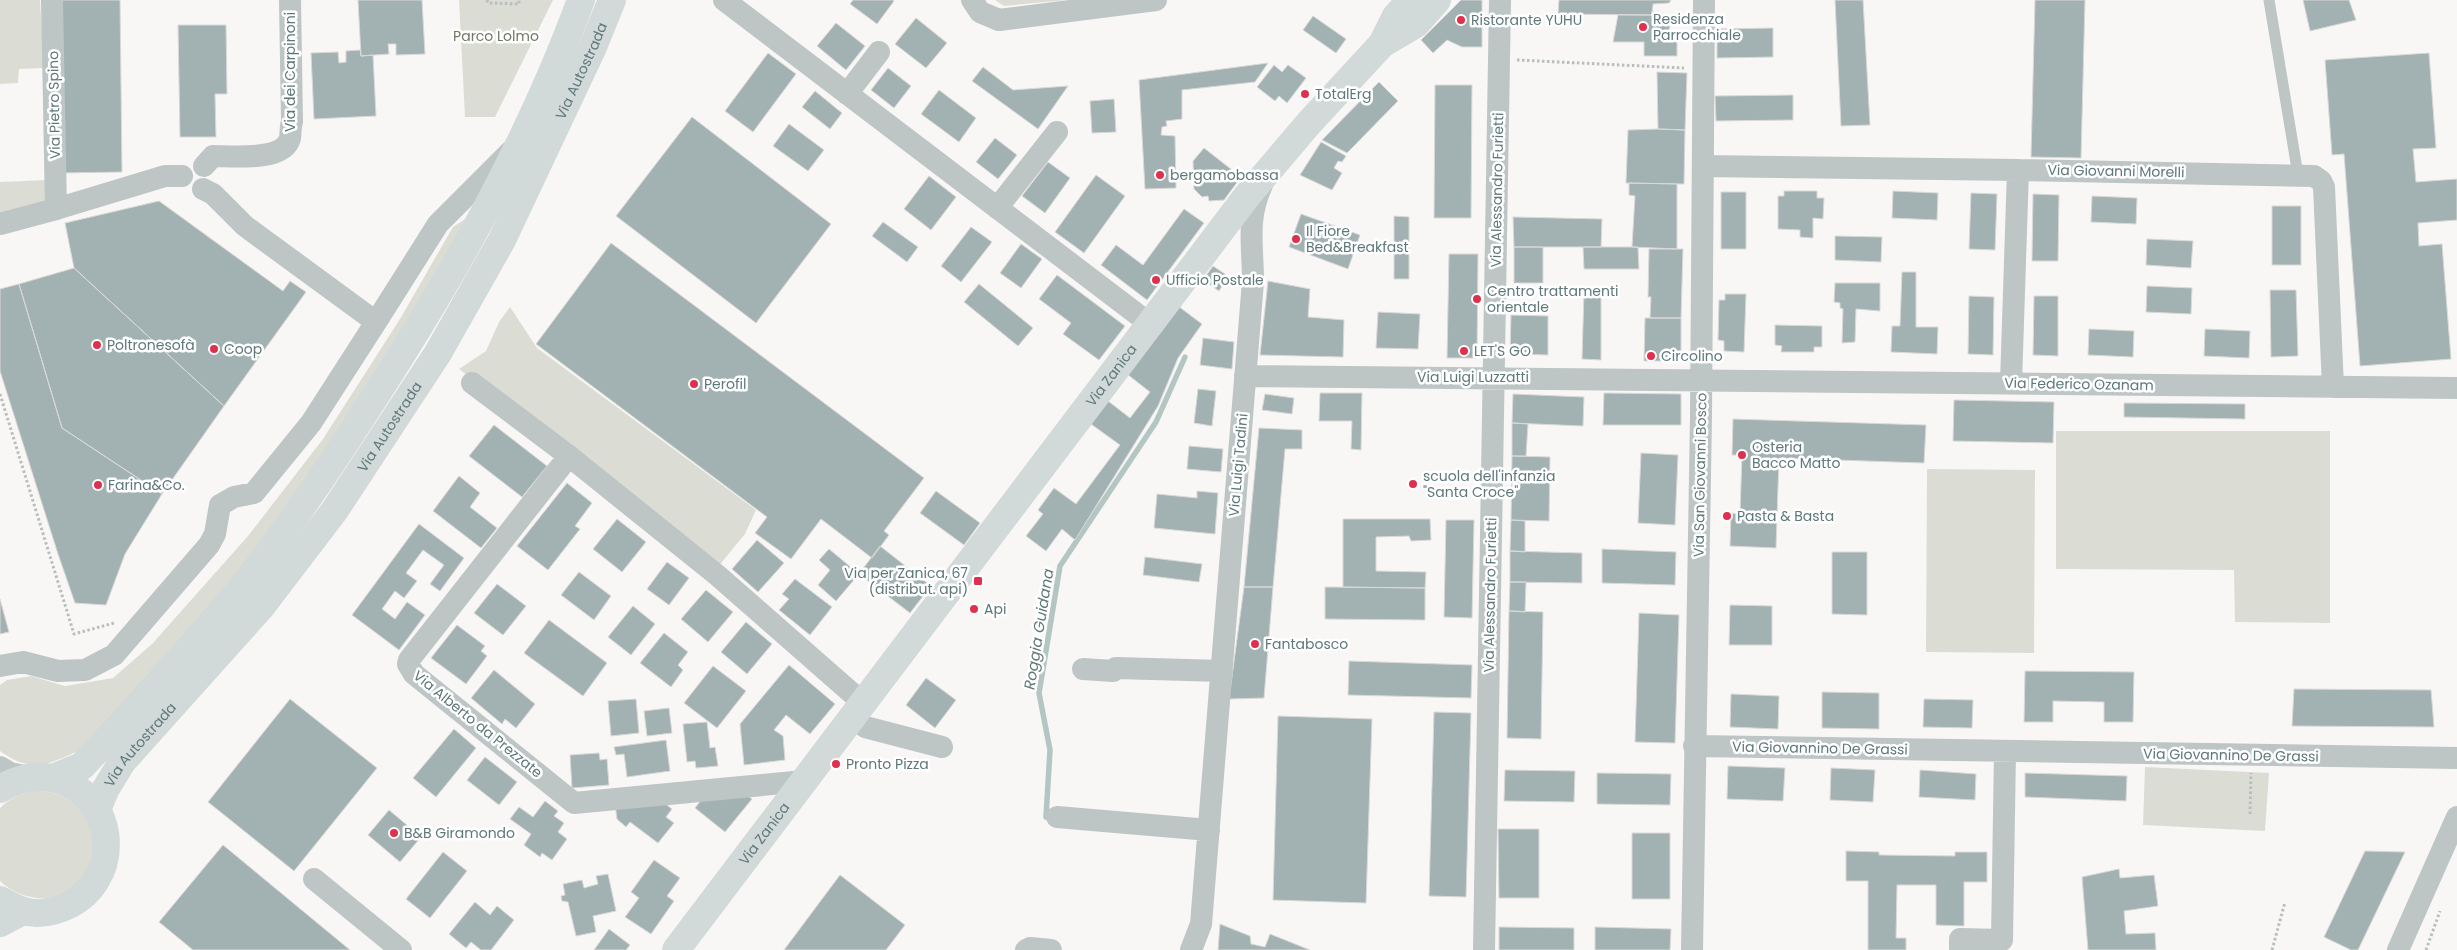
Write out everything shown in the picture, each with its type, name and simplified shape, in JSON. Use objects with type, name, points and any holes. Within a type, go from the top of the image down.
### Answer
[{"type":"main road","name":"Via Autostrada","points":[[0,789],[15,781],[41,778],[82,766],[239,591],[311,495],[413,339],[474,230],[517,145],[566,40],[581,0]]},
{"type":"main road","name":"Via Autostrada","points":[[97,810],[105,790],[122,762],[261,607],[335,510],[438,354],[502,240],[593,47],[612,0]]},
{"type":"main road","name":"Via Zanica","points":[[676,950],[1208,247],[1309,123],[1382,44],[1396,16],[1411,0]]},
{"type":"main road","name":"Via Zanica","points":[[1382,44],[1416,24],[1437,0]]},
{"type":"main road","points":[[8,911],[53,911],[73,904],[90,890],[101,872],[107,851],[105,830],[97,810],[79,790],[41,778]]},
{"type":"street","name":"Via Pietro Spino","points":[[52,0],[56,209]]},
{"type":"street","name":"Via dei Carpinoni","points":[[182,176],[186,167],[198,163],[204,166],[212,156],[271,155],[281,150],[290,138],[292,122],[290,0]]},
{"type":"street","points":[[724,0],[1150,324]]},
{"type":"street","points":[[972,0],[980,12],[999,20],[1156,0]]},
{"type":"street","name":"Via Alessandro Furietti","points":[[1484,950],[1500,0]]},
{"type":"street","name":"Via San Giovanni Bosco","points":[[1692,950],[1694,746],[1702,380],[1704,0]]},
{"type":"street","points":[[847,94],[879,52]]},
{"type":"street","points":[[997,208],[1057,132]]},
{"type":"street","name":"Via Autostrada","points":[[23,662],[58,671],[86,670],[114,655],[209,545],[215,534],[220,505],[234,496],[254,493],[311,423],[438,224],[517,145]]},
{"type":"street","points":[[0,224],[165,176],[182,176],[185,185],[190,190],[197,191],[203,189],[209,183],[210,176],[204,166]]},
{"type":"street","name":"Via Giovanni Morelli","points":[[1703,166],[2314,176],[2321,181],[2324,187],[2333,387]]},
{"type":"street","points":[[2011,383],[2018,170]]},
{"type":"street","name":"Via Luigi Tadini","points":[[1191,950],[1201,924],[1222,671],[1253,259],[1250,223],[1252,209],[1268,172]]},
{"type":"street","points":[[203,189],[213,194],[245,226],[376,322]]},
{"type":"street","points":[[1208,247],[1218,242],[1236,241],[1243,246],[1253,259]]},
{"type":"street","name":"Via Luigi Luzzatti","points":[[1245,376],[1702,380]]},
{"type":"street","name":"Via Federico Ozanam","points":[[1702,380],[2457,388]]},
{"type":"street","points":[[472,383],[569,456],[717,575],[858,709],[865,726],[942,747]]},
{"type":"street","name":"Via Alberto da Prezzate","points":[[569,456],[409,660],[408,664],[414,674],[574,803],[804,781]]},
{"type":"street","points":[[0,666],[23,662]]},
{"type":"street","points":[[0,676],[23,662]]},
{"type":"street","points":[[1083,669],[1222,671]]},
{"type":"street","name":"Via Giovannino De Grassi","points":[[1694,746],[2457,758]]},
{"type":"street","points":[[1960,950],[1960,939],[2002,940],[2005,751]]},
{"type":"street","points":[[0,767],[10,773],[41,778]]},
{"type":"street","points":[[1057,817],[1209,830]]},
{"type":"street","points":[[2398,950],[2457,817]]},
{"type":"street","points":[[314,879],[402,950]]},
{"type":"street","points":[[1026,950],[1030,948],[1050,950]]},
{"type":"lane","points":[[2269,0],[2298,175]]},
{"type":"path","points":[[487,0],[488,3],[518,4],[519,0]]},
{"type":"path","points":[[1499,60],[1704,69]]},
{"type":"path","points":[[0,394],[74,634],[116,623]]},
{"type":"path","points":[[2250,814],[2251,755]]},
{"type":"path","points":[[2272,950],[2285,902]]},
{"type":"green space","points":[[0,0],[40,0],[44,68],[19,69],[18,83],[0,84]]},
{"type":"green space","name":"Parco Lolmo","points":[[459,0],[553,0],[495,117],[465,117]]},
{"type":"green space","points":[[995,0],[1067,0],[1004,6]]},
{"type":"green space","points":[[47,180],[45,205],[0,216],[0,182]]},
{"type":"green space","points":[[476,212],[302,498],[87,747],[53,761],[34,765],[12,759],[0,751],[0,685],[7,680],[31,676],[65,686],[113,678],[152,644],[248,536],[323,439],[400,319],[453,227]]},
{"type":"green space","points":[[510,307],[537,348],[756,510],[745,534],[717,568],[459,369],[486,351],[499,322]]},
{"type":"green space","points":[[2056,431],[2330,431],[2330,623],[2235,622],[2234,570],[2056,569]]},
{"type":"green space","points":[[1927,469],[2035,470],[2034,653],[1926,652]]},
{"type":"green space","points":[[2145,767],[2269,773],[2265,831],[2143,825]]},
{"type":"green space","points":[[37,790],[50,792],[73,803],[82,811],[92,833],[92,845],[86,874],[68,892],[45,898],[21,894],[10,889],[0,881],[0,808],[17,796]]},
{"type":"building","points":[[59,0],[120,0],[122,172],[61,173]]},
{"type":"building","points":[[358,0],[422,0],[425,54],[396,55],[396,44],[388,44],[389,54],[361,56]]},
{"type":"building","points":[[853,0],[894,1],[877,24],[850,4]]},
{"type":"building","name":"Ristorante YUHU","points":[[1461,0],[1482,0],[1482,47],[1462,47],[1447,40],[1433,53],[1421,40]]},
{"type":"building","points":[[1559,0],[1671,0],[1669,3],[1653,4],[1652,15],[1558,14]]},
{"type":"building","points":[[1835,0],[1863,0],[1870,125],[1841,126]]},
{"type":"building","points":[[2035,0],[2085,0],[2081,158],[2031,157]]},
{"type":"building","points":[[2303,0],[2349,0],[2356,20],[2310,31]]},
{"type":"building","name":"Residenza Parrocchiale","points":[[1652,11],[1670,18],[1669,35],[1677,35],[1677,56],[1644,56],[1644,42],[1613,42],[1618,15],[1652,15]]},
{"type":"building","points":[[1313,16],[1346,39],[1336,53],[1303,30]]},
{"type":"building","points":[[916,18],[947,43],[926,68],[895,44]]},
{"type":"building","points":[[836,23],[865,46],[846,70],[817,46]]},
{"type":"building","points":[[178,25],[226,25],[227,94],[215,94],[216,137],[180,137]]},
{"type":"building","points":[[1773,28],[1773,57],[1717,58],[1717,29]]},
{"type":"building","points":[[360,50],[361,56],[373,55],[376,116],[314,119],[311,53],[338,52],[339,63],[346,62],[346,51]]},
{"type":"building","points":[[768,53],[796,74],[753,132],[725,111]]},
{"type":"building","points":[[2429,53],[2436,148],[2413,149],[2416,182],[2457,179],[2457,220],[2418,223],[2419,246],[2442,244],[2451,359],[2360,366],[2344,154],[2332,155],[2325,60]]},
{"type":"building","points":[[1268,63],[1255,82],[1182,90],[1182,119],[1166,121],[1167,126],[1162,127],[1161,135],[1175,136],[1176,188],[1145,189],[1139,80]]},
{"type":"building","points":[[1274,65],[1282,72],[1288,65],[1306,78],[1287,103],[1279,96],[1275,101],[1257,87]]},
{"type":"building","points":[[983,67],[1013,90],[1068,86],[1038,129],[972,81]]},
{"type":"building","points":[[888,68],[911,86],[894,108],[871,90]]},
{"type":"building","points":[[1657,72],[1687,73],[1685,130],[1658,129]]},
{"type":"building","points":[[1379,82],[1398,101],[1347,153],[1322,140]]},
{"type":"building","points":[[1435,85],[1472,85],[1471,218],[1434,218]]},
{"type":"building","points":[[939,90],[976,118],[959,142],[921,114]]},
{"type":"building","points":[[815,91],[842,113],[830,129],[802,107]]},
{"type":"building","points":[[1793,95],[1793,120],[1716,121],[1715,96]]},
{"type":"building","points":[[1114,99],[1116,132],[1092,133],[1090,101]]},
{"type":"building","points":[[692,117],[831,224],[756,323],[616,216]]},
{"type":"building","points":[[789,124],[824,150],[808,171],[773,146]]},
{"type":"building","points":[[1628,130],[1685,130],[1684,184],[1626,183]]},
{"type":"building","points":[[995,138],[1017,155],[998,179],[976,162]]},
{"type":"building","points":[[1321,142],[1346,156],[1342,162],[1338,161],[1334,168],[1342,173],[1332,190],[1300,175]]},
{"type":"building","points":[[1204,148],[1241,177],[1224,200],[1209,201],[1208,196],[1202,197],[1194,189],[1193,161]]},
{"type":"building","points":[[1048,162],[1070,178],[1045,213],[1022,196]]},
{"type":"building","points":[[1096,175],[1125,196],[1084,253],[1055,232]]},
{"type":"building","points":[[929,176],[956,197],[931,230],[904,209]]},
{"type":"building","points":[[1629,183],[1677,184],[1677,249],[1632,247],[1635,196],[1629,195]]},
{"type":"building","points":[[1784,191],[1817,191],[1817,198],[1824,198],[1823,219],[1813,218],[1813,238],[1800,237],[1800,230],[1778,229],[1778,196],[1784,196]]},
{"type":"building","points":[[1893,191],[1938,193],[1937,220],[1892,218]]},
{"type":"building","points":[[1721,192],[1746,192],[1746,249],[1721,249]]},
{"type":"building","points":[[1971,193],[1997,194],[1995,250],[1969,249]]},
{"type":"building","points":[[2033,194],[2059,195],[2058,261],[2032,261]]},
{"type":"building","points":[[2092,196],[2137,198],[2136,224],[2091,222]]},
{"type":"building","name":"Coop","points":[[159,201],[283,291],[290,281],[306,292],[224,406],[74,268],[65,223]]},
{"type":"building","points":[[2272,206],[2301,206],[2301,265],[2272,265]]},
{"type":"building","points":[[1184,209],[1204,223],[1147,300],[1101,265],[1116,245],[1143,265]]},
{"type":"building","points":[[1301,214],[1360,235],[1348,269],[1289,247]]},
{"type":"building","points":[[1394,216],[1409,217],[1409,279],[1394,279]]},
{"type":"building","points":[[1513,217],[1602,219],[1601,247],[1514,247]]},
{"type":"building","points":[[883,222],[918,247],[907,262],[872,236]]},
{"type":"building","points":[[971,227],[992,242],[961,282],[941,266]]},
{"type":"building","points":[[1835,236],[1882,237],[1881,262],[1835,260]]},
{"type":"building","points":[[2147,239],[2193,241],[2191,268],[2146,265]]},
{"type":"building","name":"Perofil","points":[[611,243],[924,478],[884,531],[889,535],[872,558],[821,519],[791,559],[755,533],[767,517],[536,344]]},
{"type":"building","points":[[1021,244],[1042,259],[1021,288],[1000,273]]},
{"type":"building","points":[[1514,247],[1543,247],[1543,283],[1514,283]]},
{"type":"building","points":[[1583,247],[1638,247],[1639,269],[1584,269]]},
{"type":"building","points":[[1649,249],[1683,249],[1681,318],[1650,318],[1651,297],[1648,297]]},
{"type":"building","points":[[1449,254],[1478,254],[1477,358],[1447,358]]},
{"type":"building","points":[[1213,266],[1228,276],[1219,291],[1203,280]]},
{"type":"building","name":"Poltronesofà","points":[[74,268],[224,406],[162,494],[62,428],[19,284]]},
{"type":"building","points":[[1902,272],[1916,272],[1916,327],[1938,327],[1937,354],[1891,352],[1892,326],[1900,326]]},
{"type":"building","points":[[1057,275],[1125,326],[1099,360],[1063,334],[1071,323],[1039,299]]},
{"type":"building","points":[[1268,281],[1310,289],[1308,317],[1344,320],[1343,357],[1260,355]]},
{"type":"building","points":[[1835,283],[1880,283],[1880,311],[1856,309],[1855,342],[1842,343],[1843,309],[1840,308],[1840,303],[1834,302]]},
{"type":"building","points":[[19,284],[62,428],[162,494],[125,554],[106,605],[75,603],[0,371],[0,289]]},
{"type":"building","points":[[979,284],[1033,328],[1018,346],[964,302]]},
{"type":"building","points":[[2147,286],[2192,288],[2191,314],[2146,312]]},
{"type":"building","points":[[2270,290],[2296,290],[2298,356],[2271,357]]},
{"type":"building","points":[[1584,291],[1601,291],[1601,360],[1582,359]]},
{"type":"building","points":[[1725,294],[1746,294],[1744,352],[1724,351],[1724,341],[1718,340],[1719,300],[1725,300]]},
{"type":"building","points":[[1969,296],[1994,297],[1993,355],[1968,354]]},
{"type":"building","points":[[2034,296],[2058,296],[2058,356],[2033,355]]},
{"type":"building","points":[[1178,306],[1202,324],[1178,358],[1158,406],[1075,540],[1062,529],[1046,551],[1026,536],[1043,514],[1038,510],[1054,488],[1076,504],[1120,445],[1091,424],[1108,401],[1130,418],[1150,392],[1127,374]]},
{"type":"building","points":[[1378,312],[1420,314],[1418,349],[1376,348]]},
{"type":"building","points":[[1511,315],[1548,316],[1548,355],[1510,354]]},
{"type":"building","points":[[1645,318],[1681,318],[1681,361],[1644,361]]},
{"type":"building","points":[[1775,325],[1822,326],[1822,347],[1814,347],[1814,352],[1781,352],[1782,346],[1775,345]]},
{"type":"building","points":[[2089,329],[2134,331],[2133,357],[2088,355]]},
{"type":"building","points":[[2205,329],[2250,331],[2249,358],[2204,356]]},
{"type":"building","points":[[1203,338],[1234,342],[1232,369],[1200,365]]},
{"type":"building","points":[[1198,389],[1216,391],[1212,426],[1194,423]]},
{"type":"building","points":[[1320,393],[1362,393],[1361,450],[1351,449],[1352,421],[1319,421]]},
{"type":"building","points":[[1604,393],[1681,394],[1681,425],[1603,425]]},
{"type":"building","points":[[1265,394],[1294,398],[1292,414],[1262,410]]},
{"type":"building","points":[[1513,394],[1584,397],[1583,426],[1512,423]]},
{"type":"building","points":[[1954,400],[2054,402],[2053,443],[1953,441]]},
{"type":"building","points":[[2124,403],[2245,404],[2245,419],[2124,417]]},
{"type":"building","points":[[1733,419],[1926,425],[1924,463],[1779,458],[1776,548],[1730,546],[1731,513],[1740,514],[1742,455],[1732,455]]},
{"type":"building","points":[[1512,423],[1528,424],[1526,456],[1512,456]]},
{"type":"building","points":[[494,425],[547,466],[522,497],[469,456]]},
{"type":"building","points":[[1259,428],[1302,430],[1302,449],[1285,449],[1273,587],[1244,587]]},
{"type":"building","points":[[1189,446],[1223,449],[1221,472],[1187,469]]},
{"type":"building","points":[[1641,453],[1678,455],[1675,525],[1638,523]]},
{"type":"building","points":[[1512,456],[1550,457],[1549,521],[1511,520]]},
{"type":"building","points":[[459,476],[480,493],[470,507],[497,528],[481,548],[433,511]]},
{"type":"building","points":[[567,483],[592,503],[575,526],[580,529],[548,570],[517,546]]},
{"type":"building","points":[[936,491],[980,523],[964,545],[920,513]]},
{"type":"building","points":[[1197,491],[1218,493],[1215,534],[1154,528],[1157,494],[1197,498]]},
{"type":"building","points":[[617,519],[646,542],[622,572],[593,549]]},
{"type":"building","points":[[1343,519],[1430,519],[1431,540],[1411,541],[1409,536],[1376,537],[1376,571],[1426,572],[1425,588],[1343,587]]},
{"type":"building","points":[[1446,520],[1474,520],[1472,618],[1444,617]]},
{"type":"building","points":[[1511,520],[1525,521],[1525,552],[1510,551]]},
{"type":"building","points":[[419,524],[464,558],[440,591],[430,584],[444,565],[423,550],[406,573],[417,581],[404,598],[395,591],[382,609],[395,619],[407,602],[425,615],[399,650],[352,615]]},
{"type":"building","points":[[757,540],[784,563],[758,592],[732,569]]},
{"type":"building","points":[[880,546],[931,586],[910,613],[859,574]]},
{"type":"building","points":[[829,549],[859,574],[836,601],[818,585],[830,570],[819,560]]},
{"type":"building","points":[[1602,549],[1676,552],[1675,585],[1602,583]]},
{"type":"building","points":[[1510,551],[1582,553],[1582,583],[1510,582]]},
{"type":"building","points":[[1832,552],[1867,552],[1867,615],[1832,614]]},
{"type":"building","points":[[1145,557],[1202,564],[1199,582],[1143,575]]},
{"type":"building","points":[[667,562],[689,578],[669,605],[647,589]]},
{"type":"building","points":[[579,572],[611,596],[594,620],[561,595]]},
{"type":"building","points":[[795,579],[832,607],[810,635],[779,610],[789,599],[782,594]]},
{"type":"building","points":[[1510,582],[1526,582],[1525,612],[1509,611]]},
{"type":"building","points":[[497,584],[526,606],[503,635],[474,613]]},
{"type":"building","points":[[1244,587],[1273,587],[1264,698],[1229,699]]},
{"type":"building","points":[[1325,587],[1425,588],[1425,620],[1325,619]]},
{"type":"building","points":[[706,590],[733,612],[708,642],[681,619]]},
{"type":"building","points":[[0,599],[9,632],[0,634]]},
{"type":"building","points":[[1730,605],[1772,606],[1772,645],[1729,645]]},
{"type":"building","points":[[633,606],[655,624],[631,655],[608,637]]},
{"type":"building","points":[[1509,611],[1543,612],[1541,739],[1507,738]]},
{"type":"building","points":[[1639,613],[1679,615],[1675,743],[1635,742]]},
{"type":"building","points":[[549,620],[607,663],[583,696],[524,653]]},
{"type":"building","points":[[746,622],[772,644],[747,674],[721,652]]},
{"type":"building","points":[[457,625],[485,646],[481,651],[487,656],[466,684],[431,658]]},
{"type":"building","points":[[664,633],[688,652],[678,665],[683,670],[671,687],[640,663]]},
{"type":"building","points":[[1349,661],[1472,665],[1471,698],[1348,695]]},
{"type":"building","points":[[789,665],[835,704],[810,734],[786,715],[774,730],[783,736],[785,760],[744,765],[740,724]]},
{"type":"building","points":[[713,666],[746,691],[717,728],[684,703]]},
{"type":"building","points":[[494,670],[535,704],[516,728],[505,719],[502,724],[471,698]]},
{"type":"building","points":[[2025,671],[2134,672],[2133,722],[2104,722],[2104,702],[2053,701],[2053,722],[2024,722]]},
{"type":"building","points":[[926,678],[956,700],[935,728],[906,705]]},
{"type":"building","points":[[2294,689],[2431,690],[2434,727],[2292,726]]},
{"type":"building","points":[[1822,692],[1879,693],[1879,729],[1822,728]]},
{"type":"building","points":[[1731,694],[1779,696],[1778,729],[1730,727]]},
{"type":"building","points":[[290,699],[377,768],[294,871],[208,802]]},
{"type":"building","points":[[636,699],[639,733],[611,736],[608,701]]},
{"type":"building","points":[[1924,699],[1973,700],[1972,728],[1923,727]]},
{"type":"building","points":[[669,708],[672,733],[647,736],[644,711]]},
{"type":"building","points":[[1434,712],[1471,713],[1466,897],[1429,896]]},
{"type":"building","points":[[1278,716],[1372,719],[1366,903],[1273,900]]},
{"type":"building","points":[[707,722],[710,748],[715,747],[718,766],[696,768],[695,761],[687,762],[683,724]]},
{"type":"building","points":[[454,729],[476,748],[436,797],[413,778]]},
{"type":"building","points":[[666,740],[670,771],[627,777],[624,754],[616,755],[614,747]]},
{"type":"building","points":[[599,753],[600,760],[607,759],[609,785],[572,788],[570,755]]},
{"type":"building","points":[[485,757],[517,782],[499,805],[467,780]]},
{"type":"building","points":[[1728,766],[1785,768],[1783,801],[1727,799]]},
{"type":"building","points":[[1831,768],[1875,770],[1873,802],[1830,800]]},
{"type":"building","points":[[1505,770],[1575,771],[1574,802],[1504,801]]},
{"type":"building","points":[[1920,770],[1976,774],[1975,800],[1919,797]]},
{"type":"building","points":[[1597,773],[1671,774],[1670,805],[1597,804]]},
{"type":"building","points":[[2025,773],[2127,776],[2126,801],[2025,797]]},
{"type":"building","points":[[739,789],[752,799],[725,832],[695,808],[706,794]]},
{"type":"building","points":[[658,798],[672,809],[666,817],[674,823],[658,843],[630,822],[626,827],[617,819],[615,804]]},
{"type":"building","points":[[545,801],[558,811],[554,816],[564,823],[558,832],[567,839],[552,860],[542,853],[540,857],[524,845],[531,834],[510,819],[519,807],[533,817]]},
{"type":"building","points":[[389,810],[421,837],[400,862],[368,835]]},
{"type":"building","points":[[1498,829],[1539,829],[1539,898],[1499,898]]},
{"type":"building","points":[[1632,833],[1670,833],[1670,899],[1632,899]]},
{"type":"building","points":[[223,845],[350,950],[193,950],[159,922]]},
{"type":"building","points":[[1846,851],[1879,852],[1879,855],[1955,856],[1955,852],[1987,852],[1987,882],[1964,882],[1964,926],[1936,925],[1936,885],[1897,885],[1896,938],[1906,938],[1906,950],[1868,950],[1868,881],[1846,881]]},
{"type":"building","points":[[2365,851],[2405,852],[2358,950],[2351,950],[2324,937]]},
{"type":"building","points":[[443,852],[467,871],[430,918],[406,899]]},
{"type":"building","points":[[654,860],[680,878],[667,896],[674,901],[651,934],[625,917],[639,898],[631,892]]},
{"type":"building","points":[[2119,869],[2120,878],[2154,875],[2158,906],[2124,911],[2126,934],[2155,933],[2156,950],[2088,950],[2082,877]]},
{"type":"building","points":[[608,874],[616,911],[593,916],[596,932],[576,936],[568,902],[562,901],[561,896],[565,895],[563,884],[582,880],[584,888],[598,884],[596,876]]},
{"type":"building","points":[[840,875],[905,925],[886,950],[784,950]]},
{"type":"building","points":[[475,902],[490,915],[497,906],[514,920],[491,950],[481,950],[471,942],[466,948],[449,934]]},
{"type":"building","points":[[1220,924],[1250,936],[1251,944],[1265,947],[1270,934],[1310,950],[1218,950]]},
{"type":"building","points":[[1499,927],[1574,928],[1574,950],[1499,950]]},
{"type":"building","points":[[1595,927],[1671,929],[1670,950],[1595,950]]},
{"type":"building","points":[[609,929],[630,945],[626,950],[594,950]]},
{"type":"waterway","name":"Roggia Guidana","points":[[1046,817],[1050,750],[1039,693],[1060,566],[1156,422],[1185,357]]},
{"type":"place","name":"Ristorante YUHU","points":[[1461,20]]},
{"type":"place","name":"Residenza Parrocchiale","points":[[1643,27]]},
{"type":"place","name":"TotalErg","points":[[1305,94]]},
{"type":"place","name":"bergamobassa","points":[[1160,175]]},
{"type":"place","name":"Il Fiore Bed&Breakfast","points":[[1296,239]]},
{"type":"place","name":"Ufficio Postale","points":[[1156,280]]},
{"type":"place","name":"Centro trattamenti orientale","points":[[1477,299]]},
{"type":"place","name":"Poltronesofà","points":[[97,345]]},
{"type":"place","name":"Coop","points":[[214,349]]},
{"type":"place","name":"LET'S GO","points":[[1464,351]]},
{"type":"place","name":"Circolino","points":[[1651,356]]},
{"type":"place","name":"Perofil","points":[[694,384]]},
{"type":"place","name":"Osteria Bacco Matto","points":[[1742,455]]},
{"type":"place","name":"scuola dell'infanzia \"Santa Croce\"","points":[[1413,484]]},
{"type":"place","name":"Farina&Co.","points":[[98,485]]},
{"type":"place","name":"Pasta & Basta","points":[[1727,516]]},
{"type":"place","name":"Via per Zanica, 67 (distribut. api)","points":[[978,581]]},
{"type":"place","name":"Api","points":[[974,609]]},
{"type":"place","name":"Fantabosco","points":[[1255,644]]},
{"type":"place","name":"Pronto Pizza","points":[[836,764]]},
{"type":"place","name":"B&B Giramondo","points":[[394,833]]}]
